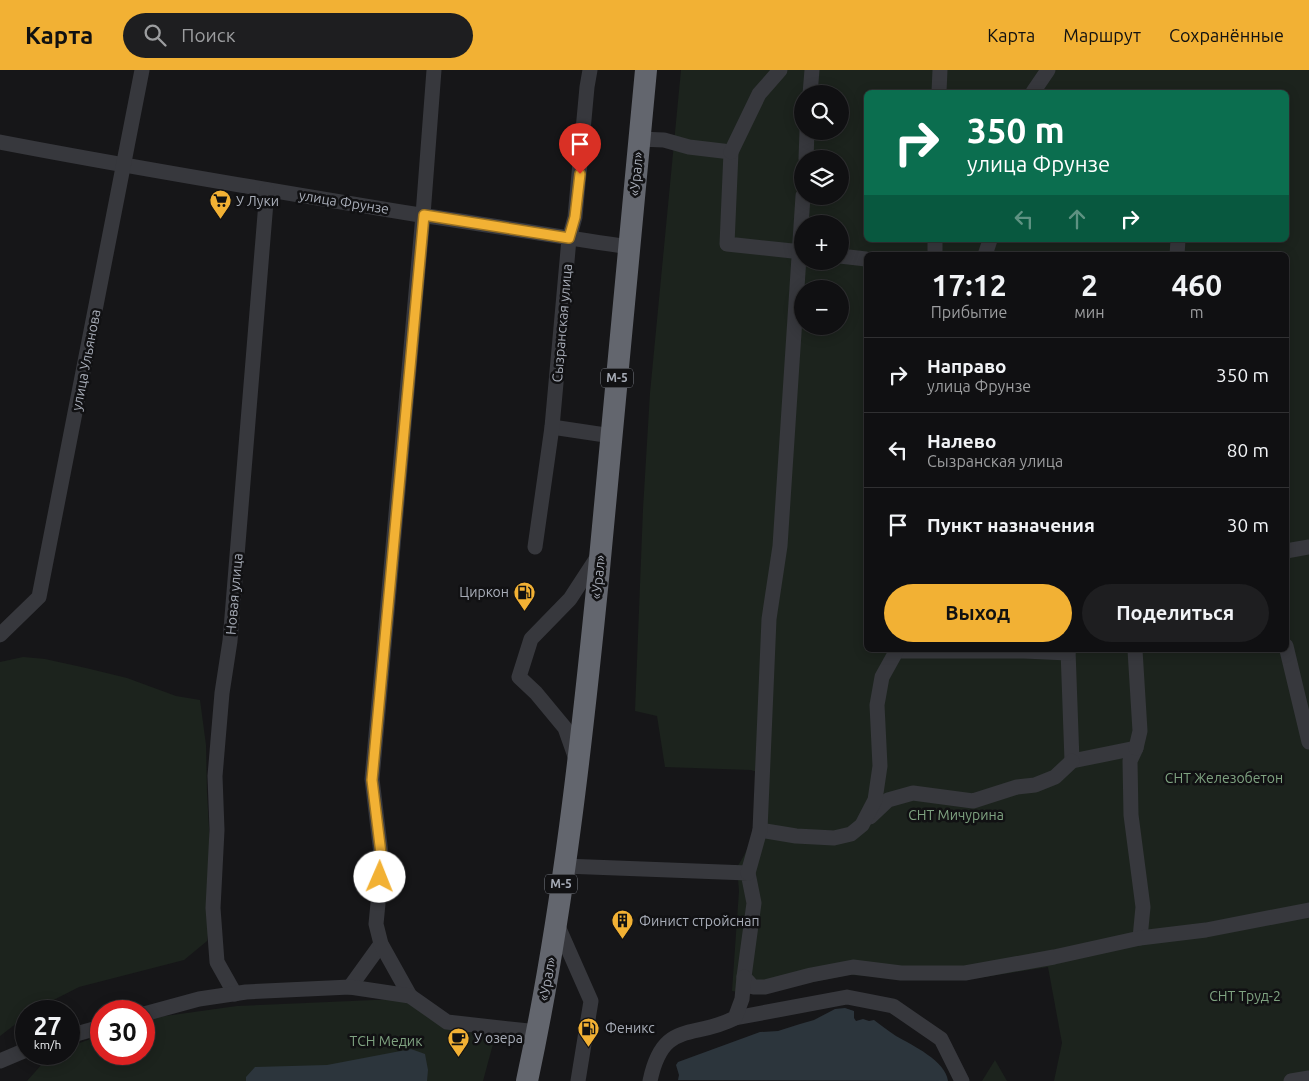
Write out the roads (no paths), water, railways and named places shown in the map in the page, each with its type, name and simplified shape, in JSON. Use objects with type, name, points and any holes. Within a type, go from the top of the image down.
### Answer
[{"type":"highway","name":"«Урал»","points":[[527,1081],[538,1032],[556,921],[587,686],[646,70]]},
{"type":"street","name":"улица Ульянова","points":[[0,636],[38,597],[142,70]]},
{"type":"street","points":[[434,70],[424,215],[372,780],[382,862],[376,924],[381,944],[410,996],[447,1022],[538,1032]]},
{"type":"street","name":"Сызранская улица","points":[[536,547],[552,427],[569,238],[575,217],[586,87],[590,70]]},
{"type":"street","points":[[780,70],[759,94],[731,152],[727,244],[794,251]]},
{"type":"street","points":[[811,85],[812,70]]},
{"type":"street","points":[[939,90],[940,70]]},
{"type":"street","points":[[1034,90],[1048,70]]},
{"type":"street","points":[[639,139],[664,140],[689,147],[731,152]]},
{"type":"street","name":"улица Фрунзе","points":[[0,142],[124,166],[267,190],[629,246]]},
{"type":"street","name":"Новая улица","points":[[234,994],[218,962],[215,938],[213,908],[217,830],[215,776],[222,693],[230,641],[267,190]]},
{"type":"street","points":[[849,257],[864,259]]},
{"type":"street","points":[[735,1018],[742,999],[754,903],[748,873],[760,830],[769,619],[780,546],[800,270]]},
{"type":"street","points":[[552,427],[612,436]]},
{"type":"street","points":[[1289,550],[1309,547]]},
{"type":"street","points":[[578,762],[565,728],[536,693],[519,678],[531,638],[570,599],[601,552]]},
{"type":"street","points":[[862,825],[875,800],[880,766],[877,705],[882,677],[895,652]]},
{"type":"street","points":[[1068,652],[1072,761]]},
{"type":"street","points":[[1135,652],[1140,731],[1136,748],[1130,761],[1130,815],[1143,907],[1140,938]]},
{"type":"street","points":[[1287,652],[1309,742]]},
{"type":"street","points":[[760,830],[796,836],[834,838],[851,834],[888,800],[913,793],[973,801],[1017,787],[1036,785],[1055,777],[1072,761],[1136,748]]},
{"type":"street","points":[[564,866],[748,873]]},
{"type":"street","points":[[744,977],[753,987],[765,987],[811,975],[852,968],[901,973],[965,974],[1140,938],[1206,930],[1309,910]]},
{"type":"street","points":[[556,921],[591,1001],[578,1081]]},
{"type":"street","points":[[350,987],[381,944]]},
{"type":"street","points":[[155,1011],[199,999],[234,994],[350,987],[410,996]]},
{"type":"street","points":[[650,1081],[658,1056],[667,1041],[687,1031],[721,1025],[735,1018],[847,997],[893,1006],[941,1039],[962,1081]]},
{"type":"street","points":[[0,1061],[15,1055]]},
{"type":"street","points":[[1291,1081],[1309,1078]]},
{"type":"place","name":"У Луки","points":[[220,220]]},
{"type":"place","name":"Циркон","points":[[525,611]]},
{"type":"place","name":"Финист стройснап","points":[[623,940]]},
{"type":"place","name":"Феникс","points":[[589,1047]]},
{"type":"place","name":"У озера","points":[[458,1057]]},
{"type":"park label","name":"СНТ Железобетон","points":[[1224,778]]},
{"type":"park label","name":"СНТ Мичурина","points":[[956,815]]},
{"type":"park label","name":"СНТ Труд-2","points":[[1245,996]]},
{"type":"park label","name":"ТСН Медик","points":[[386,1041]]}]
